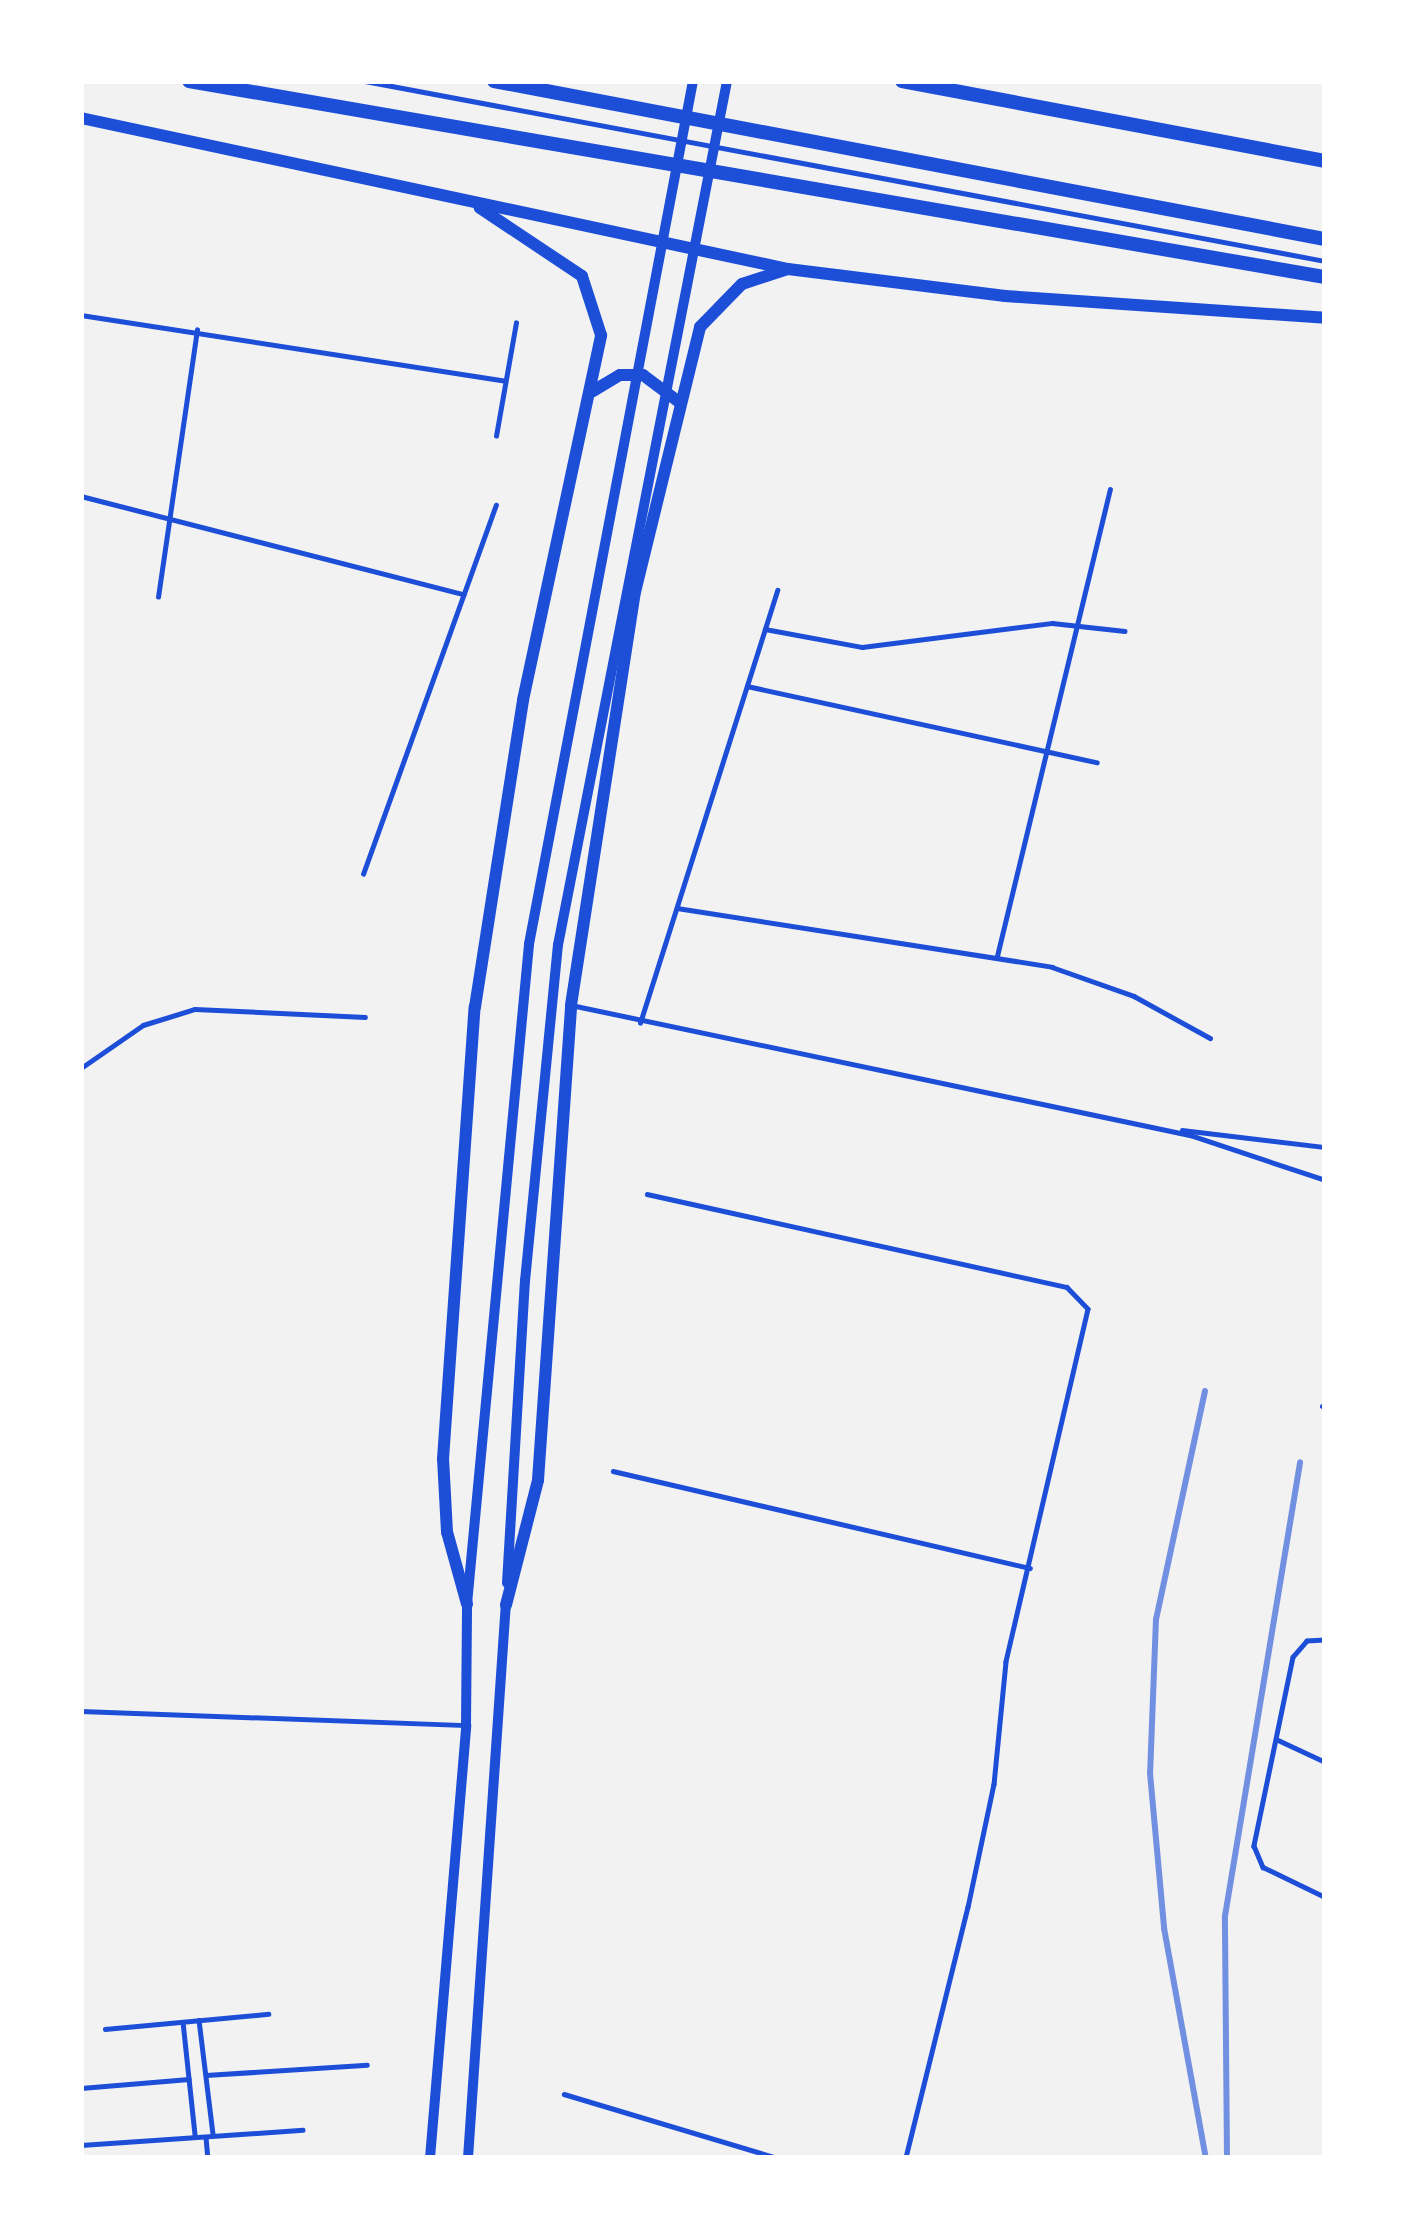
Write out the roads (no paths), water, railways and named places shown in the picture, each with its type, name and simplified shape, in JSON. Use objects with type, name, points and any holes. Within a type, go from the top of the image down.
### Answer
[{"type":"highway","points":[[189,81],[1325,277]]},
{"type":"highway","points":[[494,81],[1325,238]]},
{"type":"highway","points":[[902,81],[1325,161]]},
{"type":"highway","points":[[81,118],[480,208],[788,269],[985,294],[1325,318]]},
{"type":"highway","points":[[466,1604],[447,1532],[443,1472],[475,1007],[524,700],[591,392],[601,322],[589,286],[563,259],[480,208]]},
{"type":"highway","points":[[506,1605],[539,1467],[571,1005],[627,639],[679,402],[708,315],[742,284],[788,269]]},
{"type":"highway","points":[[591,392],[620,375],[643,375],[679,402]]},
{"type":"main road","points":[[430,2158],[466,1725],[466,1604],[529,944],[694,81]]},
{"type":"main road","points":[[468,2158],[525,1281],[559,945],[727,81]]},
{"type":"lane","points":[[365,81],[1325,262]]},
{"type":"lane","points":[[81,315],[506,381]]},
{"type":"lane","points":[[496,436],[515,323]]},
{"type":"lane","points":[[158,597],[197,330]]},
{"type":"lane","points":[[997,956],[1110,490]]},
{"type":"lane","points":[[81,496],[464,594]]},
{"type":"lane","points":[[363,874],[496,505]]},
{"type":"lane","points":[[640,1024],[777,590]]},
{"type":"lane","points":[[765,629],[879,647],[1078,622],[1125,632]]},
{"type":"lane","points":[[746,686],[1097,762]]},
{"type":"lane","points":[[677,908],[997,956],[1107,985],[1210,1038]]},
{"type":"lane","points":[[571,1005],[640,1024],[1169,1130],[1325,1146]]},
{"type":"lane","points":[[81,1068],[143,1025],[182,1011],[365,1017]]},
{"type":"lane","points":[[1169,1130],[1325,1180]]},
{"type":"lane","points":[[646,1194],[1076,1292],[1088,1309],[1089,1329],[1002,1685],[989,1810],[906,2158]]},
{"type":"lane","points":[[613,1471],[1030,1568]]},
{"type":"lane","points":[[1325,1640],[1296,1651],[1255,1854],[1270,1871],[1325,1897]]},
{"type":"lane","points":[[81,1712],[466,1725]]},
{"type":"lane","points":[[1276,1739],[1325,1762]]},
{"type":"lane","points":[[105,2029],[268,2014]]},
{"type":"lane","points":[[200,2020],[208,2158]]},
{"type":"lane","points":[[183,2022],[195,2138]]},
{"type":"lane","points":[[206,2075],[368,2065]]},
{"type":"lane","points":[[81,2088],[189,2079]]},
{"type":"lane","points":[[564,2094],[776,2158]]},
{"type":"lane","points":[[81,2145],[302,2130]]},
{"type":"railway","points":[[1205,1391],[1156,1619],[1150,1773],[1164,1928],[1206,2158]]},
{"type":"railway","points":[[1227,2158],[1225,1916],[1300,1462]]}]
